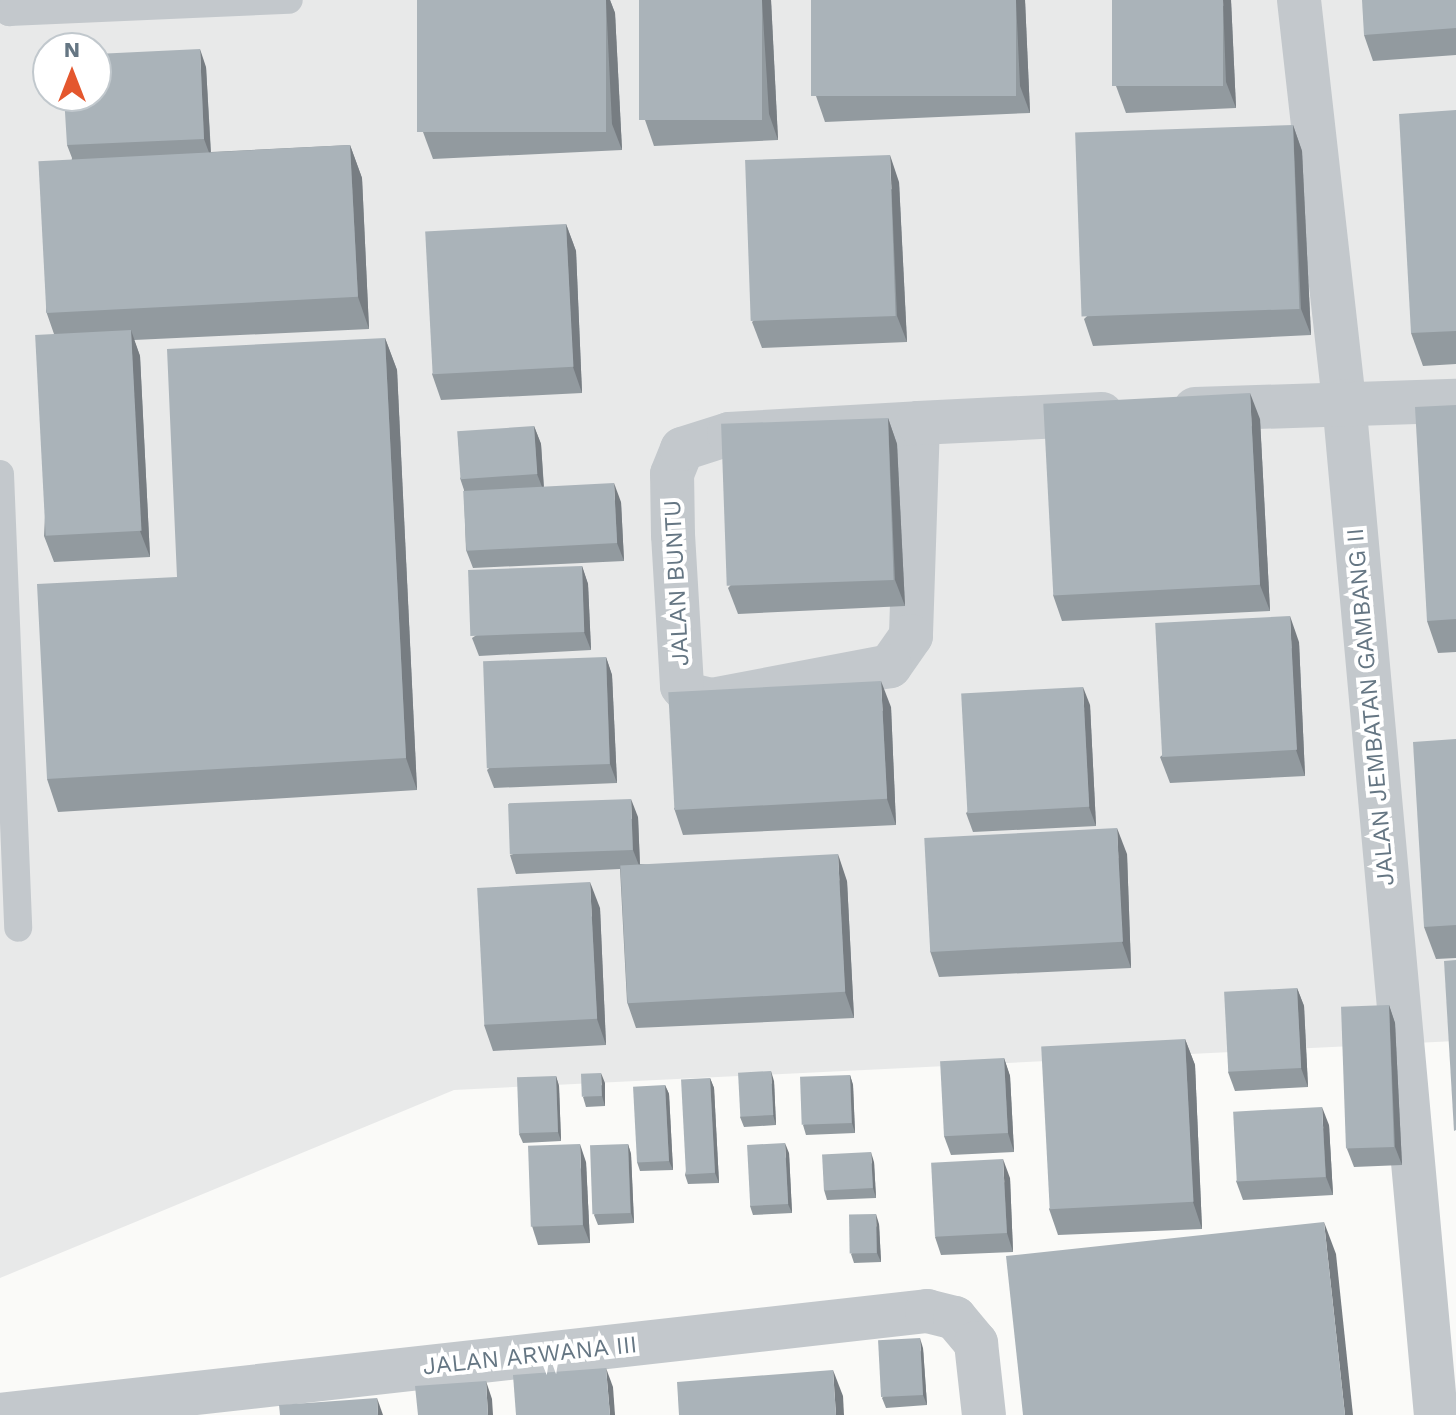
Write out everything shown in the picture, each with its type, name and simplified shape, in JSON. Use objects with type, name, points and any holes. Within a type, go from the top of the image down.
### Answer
[{"type":"street","name":"JALAN JEMBATAN GAMBANG II","points":[[1299,0],[1344,401],[1436,1415]]},
{"type":"street","name":"JALAN BUNTU","points":[[918,423],[911,636],[890,666],[711,700],[690,695],[682,686],[681,671],[673,535],[675,458],[702,439],[729,434],[918,423],[1344,401],[1456,401]]},
{"type":"street","name":"JALAN ARWANA III","points":[[0,1415],[927,1311],[955,1318],[976,1343],[984,1415]]},
{"type":"lane","points":[[0,6],[9,12],[289,0]]},
{"type":"lane","points":[[0,474],[18,928]]},
{"type":"shaded area","points":[[0,0],[1456,0],[1456,1041],[454,1090],[0,1278]]},
{"type":"building","points":[[417,0],[606,0],[606,132],[417,132]]},
{"type":"building","points":[[639,0],[762,0],[762,120],[639,120]]},
{"type":"building","points":[[811,0],[1016,0],[1016,96],[811,96]]},
{"type":"building","points":[[1112,0],[1223,0],[1223,86],[1112,86]]},
{"type":"building","points":[[1362,0],[1456,0],[1456,28],[1364,35]]},
{"type":"building","points":[[200,49],[204,139],[67,145],[65,112],[112,112],[112,53]]},
{"type":"building","points":[[1456,110],[1456,331],[1411,333],[1399,114]]},
{"type":"building","points":[[1293,125],[1299,309],[1082,316],[1075,133]]},
{"type":"building","points":[[350,145],[358,297],[46,313],[38,161]]},
{"type":"building","points":[[890,155],[896,316],[751,321],[745,160]]},
{"type":"building","points":[[566,224],[573,367],[433,374],[425,231]]},
{"type":"building","points":[[131,330],[142,531],[46,536],[35,335]]},
{"type":"building","points":[[385,338],[406,758],[47,779],[37,584],[177,577],[167,349]]},
{"type":"building","points":[[1250,393],[1260,585],[1053,596],[1043,404]]},
{"type":"building","points":[[1456,405],[1456,619],[1427,621],[1415,407]]},
{"type":"building","points":[[888,418],[894,580],[727,586],[721,424]]},
{"type":"building","points":[[534,426],[537,474],[461,479],[457,431]]},
{"type":"building","points":[[614,483],[617,543],[466,551],[463,491]]},
{"type":"building","points":[[582,566],[584,632],[470,636],[468,570]]},
{"type":"building","points":[[1290,616],[1297,750],[1162,757],[1155,623]]},
{"type":"building","points":[[606,657],[610,764],[487,768],[483,661]]},
{"type":"building","points":[[881,681],[887,799],[674,810],[668,692]]},
{"type":"building","points":[[1083,687],[1089,807],[967,813],[961,693]]},
{"type":"building","points":[[1456,739],[1456,925],[1424,927],[1413,742]]},
{"type":"building","points":[[631,799],[633,850],[510,854],[508,803]]},
{"type":"building","points":[[1117,828],[1123,942],[930,952],[924,838]]},
{"type":"building","points":[[838,854],[845,992],[628,1003],[620,865]]},
{"type":"building","points":[[590,882],[597,1019],[484,1025],[477,888]]},
{"type":"building","points":[[1456,960],[1456,1130],[1454,1131],[1444,961]]},
{"type":"building","points":[[1297,988],[1301,1068],[1228,1072],[1224,992]]},
{"type":"building","points":[[1389,1005],[1394,1147],[1346,1149],[1341,1007]]},
{"type":"building","points":[[1185,1039],[1194,1202],[1050,1209],[1041,1047]]},
{"type":"building","points":[[1004,1058],[1008,1133],[944,1136],[940,1061]]},
{"type":"building","points":[[771,1071],[773,1115],[740,1117],[738,1073]]},
{"type":"building","points":[[601,1073],[602,1096],[582,1097],[581,1074]]},
{"type":"building","points":[[850,1075],[852,1123],[802,1125],[800,1077]]},
{"type":"building","points":[[556,1076],[558,1132],[519,1133],[517,1077]]},
{"type":"building","points":[[710,1078],[715,1173],[686,1174],[681,1080]]},
{"type":"building","points":[[665,1085],[669,1161],[637,1163],[633,1087]]},
{"type":"building","points":[[1322,1107],[1326,1177],[1237,1182],[1233,1112]]},
{"type":"building","points":[[785,1143],[788,1204],[750,1206],[747,1145]]},
{"type":"building","points":[[580,1144],[583,1225],[531,1227],[528,1146]]},
{"type":"building","points":[[628,1144],[630,1213],[592,1214],[590,1145]]},
{"type":"building","points":[[871,1152],[873,1188],[824,1191],[822,1155]]},
{"type":"building","points":[[1003,1159],[1007,1233],[935,1237],[931,1163]]},
{"type":"building","points":[[849,1214],[876,1214],[877,1253],[850,1253]]},
{"type":"building","points":[[1324,1222],[1345,1415],[1023,1415],[1006,1256]]},
{"type":"building","points":[[920,1338],[923,1395],[881,1397],[878,1340]]},
{"type":"building","points":[[606,1368],[610,1415],[516,1415],[513,1375]]},
{"type":"building","points":[[833,1370],[836,1415],[679,1415],[677,1382]]},
{"type":"building","points":[[486,1381],[488,1415],[418,1415],[415,1386]]},
{"type":"building","points":[[377,1398],[378,1415],[280,1415],[279,1405]]}]
